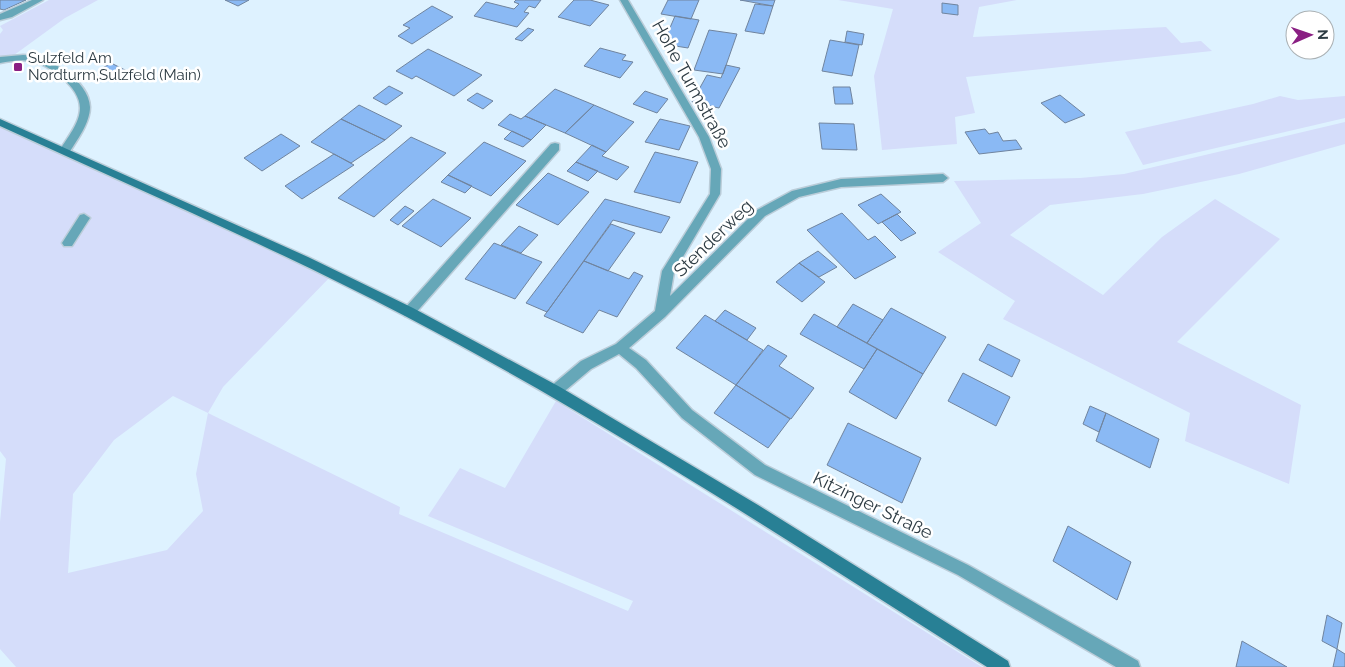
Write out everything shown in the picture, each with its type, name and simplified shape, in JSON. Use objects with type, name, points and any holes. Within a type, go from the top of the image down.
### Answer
[{"type":"main road","points":[[0,122],[304,260],[409,312],[555,391],[761,516],[1002,667]]},
{"type":"street","points":[[0,16],[9,15],[39,0]]},
{"type":"street","name":"Hohe Turmstraße","points":[[624,0],[704,137],[716,169],[715,194],[668,271],[661,313]]},
{"type":"street","points":[[0,60],[32,58],[49,64],[81,91],[85,107],[80,126],[65,150]]},
{"type":"street","points":[[409,312],[555,147]]},
{"type":"street","name":"Stenderweg","points":[[661,313],[761,213],[796,194],[841,183],[943,178]]},
{"type":"street","points":[[68,243],[84,218]]},
{"type":"street","points":[[555,391],[586,365],[620,348],[661,313]]},
{"type":"street","name":"Kitzinger Straße","points":[[620,348],[641,364],[687,414],[760,470],[963,570],[1132,667]]},
{"type":"shaded area","points":[[49,0],[98,0],[65,18],[10,58],[0,60],[0,34],[3,30],[0,26]]},
{"type":"shaded area","points":[[838,0],[1017,0],[979,7],[973,37],[1166,27],[1181,43],[1201,41],[1212,51],[966,77],[975,113],[955,117],[957,144],[882,150],[874,76],[893,9]]},
{"type":"shaded area","points":[[1280,96],[1298,100],[1345,96],[1345,118],[1143,165],[1125,132],[1253,104]]},
{"type":"shaded area","points":[[0,122],[333,274],[223,387],[208,413],[400,507],[399,514],[628,611],[633,601],[428,516],[460,468],[505,488],[556,401],[982,667],[16,667],[0,649],[0,522],[6,459],[0,451]],"holes":[[[173,396],[208,413],[196,474],[203,511],[167,550],[68,573],[73,494],[114,440]]]},
{"type":"shaded area","points":[[1345,122],[1345,144],[1239,174],[1143,194],[1050,205],[1010,235],[1103,295],[1162,237],[1215,199],[1280,239],[1177,342],[1301,405],[1289,484],[1185,441],[1190,413],[1003,319],[1015,301],[938,252],[981,223],[954,181],[1080,178],[1124,174]]},
{"type":"building","points":[[0,0],[26,0],[4,10],[0,9]]},
{"type":"building","points":[[225,0],[249,0],[238,6]]},
{"type":"building","points":[[516,0],[541,0],[535,8],[529,6],[524,12],[529,13],[517,27],[474,16],[486,2],[514,9],[519,4],[514,2]]},
{"type":"building","points":[[574,0],[590,0],[609,5],[590,26],[558,17]]},
{"type":"building","points":[[668,0],[699,0],[691,19],[661,14]]},
{"type":"building","points":[[740,0],[775,0],[773,6]]},
{"type":"building","points":[[942,3],[958,5],[958,15],[942,13]]},
{"type":"building","points":[[755,4],[773,6],[764,34],[745,31]]},
{"type":"building","points":[[432,6],[453,17],[412,44],[398,36],[410,28],[403,25]]},
{"type":"building","points":[[675,16],[699,20],[688,48],[663,44]]},
{"type":"building","points":[[528,28],[534,30],[522,41],[515,39]]},
{"type":"building","points":[[709,30],[737,34],[723,74],[694,70]]},
{"type":"building","points":[[847,31],[864,34],[862,45],[845,42]]},
{"type":"building","points":[[830,40],[859,45],[852,76],[822,71]]},
{"type":"building","points":[[600,48],[626,55],[622,60],[633,62],[620,78],[584,66]]},
{"type":"building","points":[[675,48],[681,58],[674,60],[668,50]]},
{"type":"building","points":[[428,49],[482,75],[454,96],[416,76],[412,79],[396,71]]},
{"type":"building","points":[[111,63],[127,71],[116,78],[99,70]]},
{"type":"building","points":[[726,65],[740,68],[719,108],[692,102],[707,75],[721,78]]},
{"type":"building","points":[[389,86],[403,93],[386,105],[373,98]]},
{"type":"building","points":[[833,87],[850,87],[853,104],[835,104]]},
{"type":"building","points":[[555,89],[594,105],[565,133],[525,116]]},
{"type":"building","points":[[645,91],[668,99],[657,113],[633,104]]},
{"type":"building","points":[[477,93],[493,101],[483,109],[467,100]]},
{"type":"building","points":[[1060,95],[1085,115],[1065,123],[1041,103]]},
{"type":"building","points":[[359,105],[402,126],[385,140],[341,119]]},
{"type":"building","points":[[594,105],[634,122],[606,152],[565,133]]},
{"type":"building","points":[[510,114],[521,119],[525,116],[546,125],[531,140],[498,125]]},
{"type":"building","points":[[341,119],[385,140],[351,163],[311,142]]},
{"type":"building","points":[[660,119],[690,126],[679,150],[645,142]]},
{"type":"building","points":[[819,123],[854,124],[857,150],[822,149]]},
{"type":"building","points":[[985,129],[989,134],[998,132],[1003,141],[1016,140],[1022,149],[979,154],[965,132]]},
{"type":"building","points":[[512,131],[531,140],[523,147],[504,139]]},
{"type":"building","points":[[281,134],[300,146],[262,171],[244,158]]},
{"type":"building","points":[[411,137],[446,153],[374,217],[338,198]]},
{"type":"building","points":[[484,142],[526,161],[491,196],[448,175]]},
{"type":"building","points":[[592,145],[606,152],[602,156],[629,167],[617,180],[576,162]]},
{"type":"building","points":[[655,152],[698,162],[680,203],[634,192]]},
{"type":"building","points":[[334,154],[354,165],[302,199],[285,186]]},
{"type":"building","points":[[576,162],[598,171],[588,181],[567,171]]},
{"type":"building","points":[[548,173],[589,192],[558,225],[516,205]]},
{"type":"building","points":[[448,175],[472,186],[465,193],[441,182]]},
{"type":"building","points":[[881,194],[901,212],[878,224],[858,205]]},
{"type":"building","points":[[433,199],[471,218],[441,247],[402,226]]},
{"type":"building","points":[[605,199],[670,217],[661,233],[613,220],[547,312],[526,303]]},
{"type":"building","points":[[405,206],[414,211],[398,225],[390,220]]},
{"type":"building","points":[[842,213],[868,240],[875,236],[896,257],[855,279],[807,230]]},
{"type":"building","points":[[897,214],[916,233],[901,241],[882,222]]},
{"type":"building","points":[[611,224],[635,233],[608,271],[584,261]]},
{"type":"building","points":[[519,226],[538,235],[521,253],[501,245]]},
{"type":"building","points":[[494,243],[542,262],[515,299],[465,279]]},
{"type":"building","points":[[818,251],[837,267],[819,277],[799,263]]},
{"type":"building","points":[[584,261],[629,279],[634,272],[643,276],[617,317],[599,310],[583,333],[544,316]]},
{"type":"building","points":[[799,263],[825,282],[802,302],[776,282]]},
{"type":"building","points":[[853,304],[883,320],[867,343],[837,327]]},
{"type":"building","points":[[891,308],[946,337],[923,374],[867,343]]},
{"type":"building","points":[[725,310],[756,328],[747,340],[715,321]]},
{"type":"building","points":[[814,314],[877,349],[864,369],[800,334]]},
{"type":"building","points":[[705,315],[763,350],[736,385],[676,348]]},
{"type":"building","points":[[988,344],[1020,360],[1012,377],[979,360]]},
{"type":"building","points":[[768,345],[787,356],[779,366],[814,388],[791,419],[736,385]]},
{"type":"building","points":[[877,349],[923,374],[896,419],[849,392]]},
{"type":"building","points":[[963,373],[1010,397],[996,426],[948,401]]},
{"type":"building","points":[[736,385],[790,419],[768,448],[714,413]]},
{"type":"building","points":[[1090,406],[1106,413],[1099,432],[1083,424]]},
{"type":"building","points":[[1106,413],[1159,439],[1150,468],[1096,441]]},
{"type":"building","points":[[848,423],[921,458],[902,503],[827,465]]},
{"type":"building","points":[[1068,526],[1131,562],[1117,600],[1053,561]]},
{"type":"building","points":[[1327,615],[1342,623],[1337,649],[1322,641]]},
{"type":"building","points":[[1242,641],[1287,667],[1236,667]]},
{"type":"building","points":[[1337,649],[1345,654],[1345,667],[1333,667]]},
{"type":"place","name":"Sulzfeld Am Nordturm,Sulzfeld (Main)","points":[[18,67]]}]
